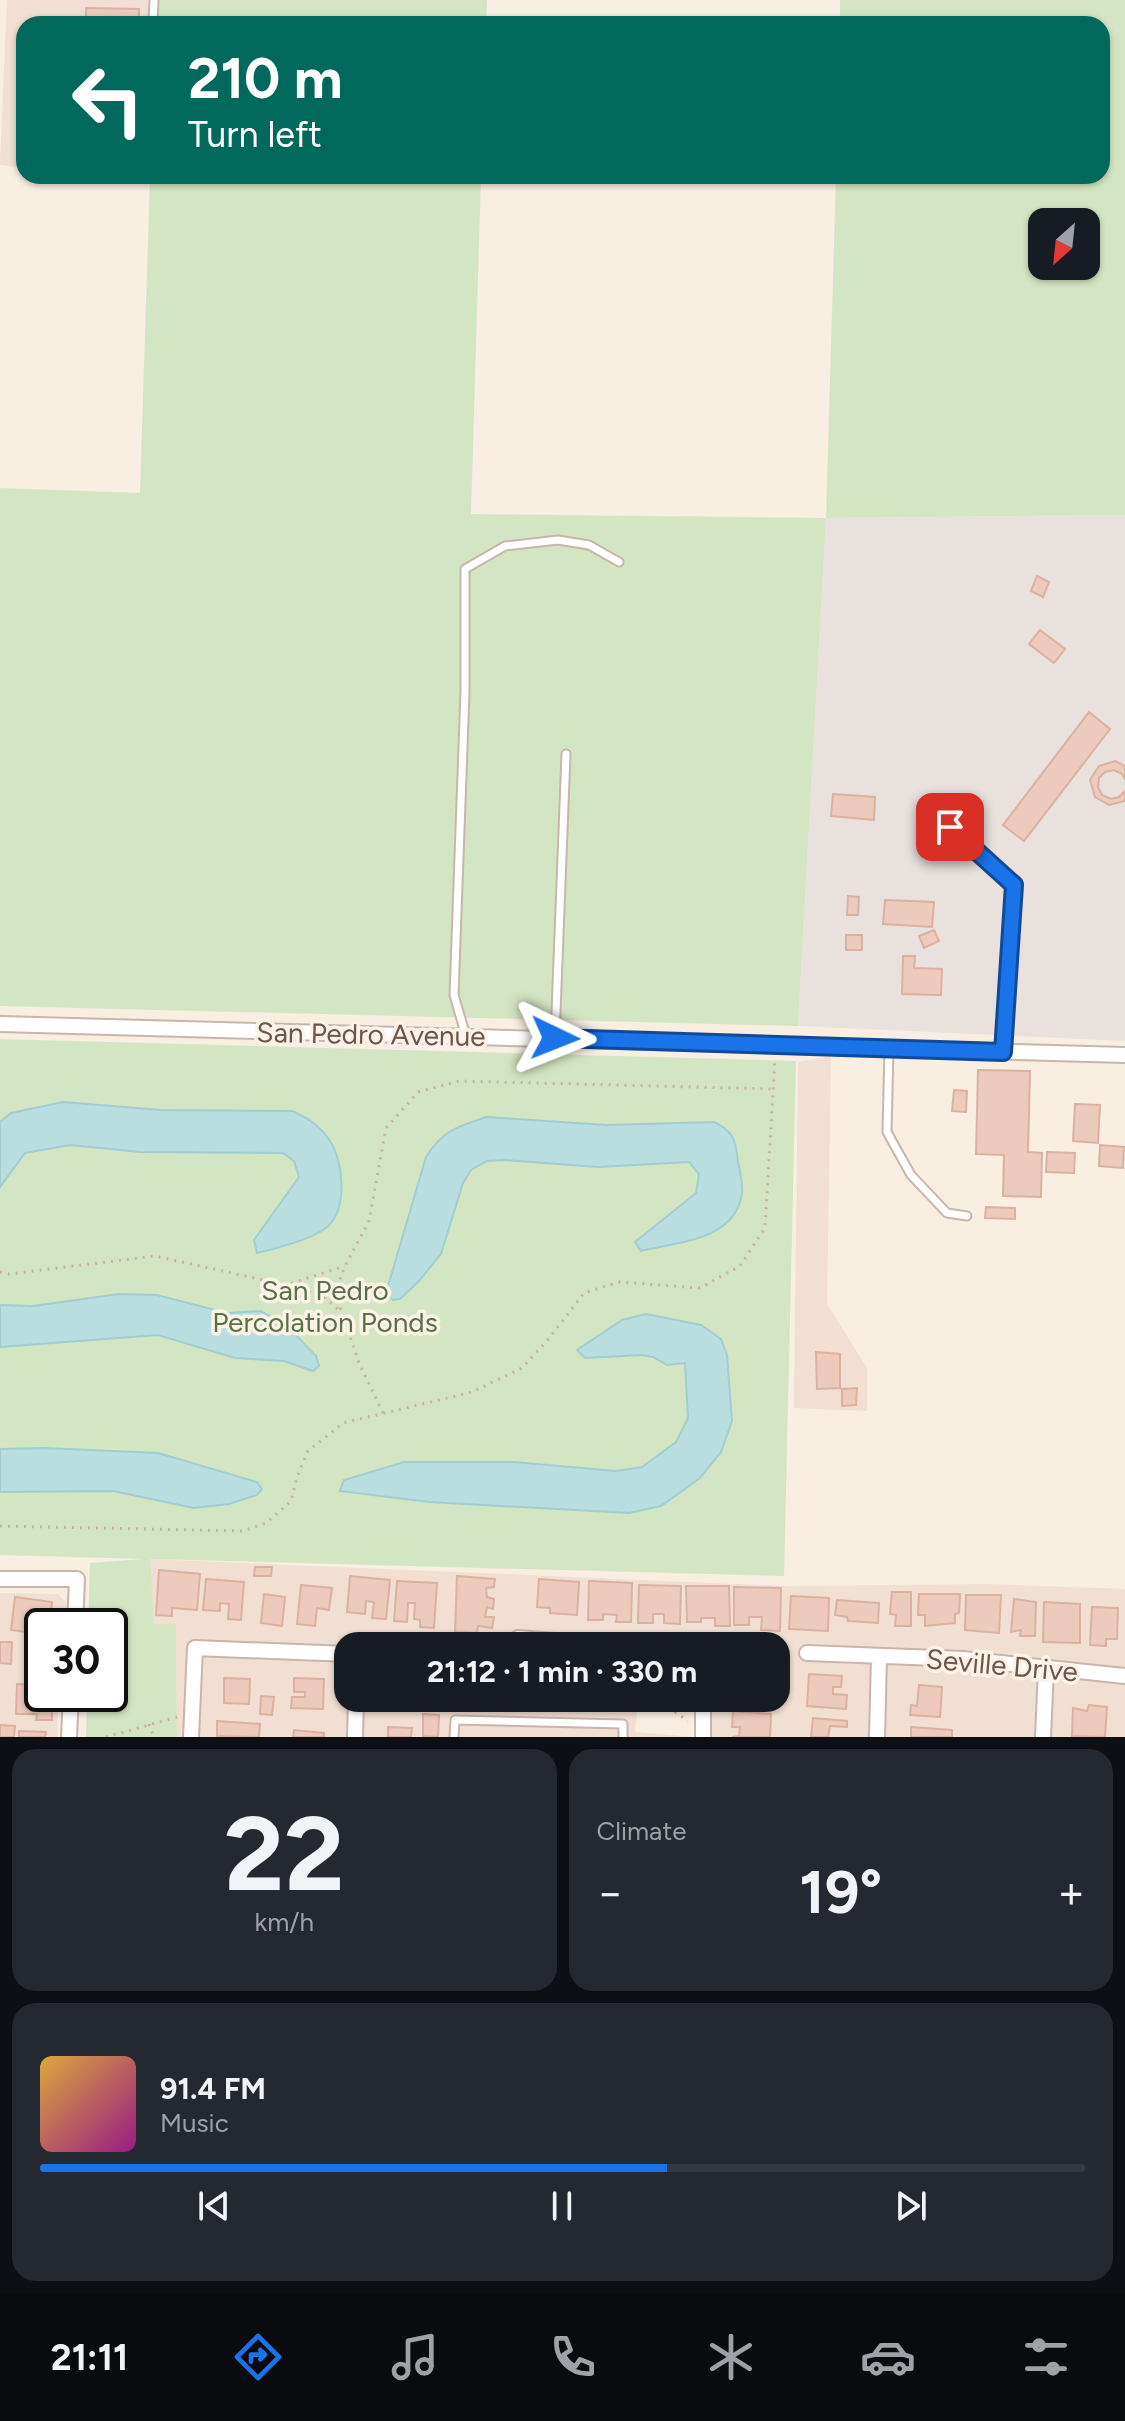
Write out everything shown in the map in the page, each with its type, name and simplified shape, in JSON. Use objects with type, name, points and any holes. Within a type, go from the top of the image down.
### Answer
[{"type":"street","name":"San Pedro Avenue","points":[[0,1024],[1125,1055]]},
{"type":"street","points":[[0,1579],[77,1579],[76,1608]]},
{"type":"street","points":[[191,1737],[195,1648],[334,1653]]},
{"type":"street","name":"Seville Drive","points":[[807,1653],[963,1659],[1125,1676]]},
{"type":"street","points":[[877,1737],[879,1657]]},
{"type":"street","points":[[1043,1737],[1046,1668]]},
{"type":"street","points":[[69,1737],[70,1712]]},
{"type":"street","points":[[355,1737],[356,1712]]},
{"type":"lane","points":[[466,1036],[454,995],[465,692],[465,569],[505,546],[558,540],[589,545],[619,562]]},
{"type":"lane","points":[[555,1038],[566,754]]},
{"type":"lane","points":[[950,827],[1014,885],[1003,1052]]},
{"type":"lane","points":[[889,1050],[887,1132],[911,1175],[947,1213],[967,1216]]},
{"type":"lane","points":[[454,1737],[455,1720],[623,1724],[623,1737]]},
{"type":"path","points":[[0,1526],[243,1531],[266,1523],[291,1501],[308,1451],[343,1423],[472,1392],[522,1368],[584,1293],[619,1282],[700,1288],[740,1266],[765,1228],[774,1044]]},
{"type":"path","points":[[383,1413],[359,1363],[335,1292],[369,1221],[386,1128],[418,1092],[459,1081],[773,1089]]},
{"type":"path","points":[[0,1272],[9,1274],[155,1256],[323,1296],[342,1313]]},
{"type":"path","points":[[286,1285],[345,1266]]},
{"type":"path","points":[[673,1712],[703,1732]]},
{"type":"path","points":[[106,1737],[192,1713]]},
{"type":"path","points":[[149,1724],[154,1737]]},
{"type":"shaded area","points":[[7,0],[157,0],[156,16],[16,16],[16,167],[0,165]]},
{"type":"shaded area","points":[[1125,515],[1125,1041],[798,1026],[826,518]]},
{"type":"shaded area","points":[[831,1056],[827,1304],[867,1368],[867,1411],[794,1408],[798,1062]]},
{"type":"shaded area","points":[[149,1559],[783,1586],[989,1584],[1125,1589],[1125,1737],[694,1737],[177,1737],[176,1625],[154,1624]]},
{"type":"shaded area","points":[[0,1593],[58,1594],[66,1603],[66,1608],[24,1608],[24,1712],[58,1712],[57,1737],[0,1737]]},
{"type":"green space","points":[[157,0],[487,0],[486,16],[156,16]]},
{"type":"green space","points":[[840,0],[1125,0],[1125,515],[826,518],[836,184],[1110,184],[1110,16],[840,16]]},
{"type":"green space","points":[[150,184],[481,184],[471,514],[826,518],[798,1026],[0,1006],[0,488],[140,493]]},
{"type":"green space","name":"San Pedro Percolation Ponds","points":[[0,1039],[796,1061],[784,1576],[150,1559],[154,1624],[176,1624],[177,1737],[86,1737],[87,1712],[128,1712],[128,1608],[89,1608],[90,1563],[144,1559],[0,1555]]},
{"type":"water","points":[[63,1102],[161,1110],[292,1111],[318,1127],[335,1150],[342,1186],[338,1210],[333,1220],[320,1232],[257,1253],[254,1240],[299,1177],[294,1161],[283,1153],[140,1152],[70,1145],[25,1153],[0,1187],[0,1122],[11,1113]]},
{"type":"water","points":[[486,1117],[607,1125],[714,1122],[730,1133],[735,1143],[742,1185],[737,1209],[729,1221],[717,1230],[688,1241],[641,1251],[635,1242],[696,1193],[699,1174],[689,1162],[598,1167],[487,1161],[471,1170],[463,1183],[441,1254],[419,1281],[400,1299],[393,1300],[386,1293],[426,1157],[438,1141],[452,1131]]},
{"type":"water","points":[[119,1294],[157,1295],[227,1313],[261,1311],[288,1327],[316,1356],[319,1366],[313,1371],[284,1361],[235,1358],[158,1335],[0,1347],[0,1305],[33,1306]]},
{"type":"water","points":[[646,1314],[701,1325],[721,1339],[727,1355],[732,1421],[721,1452],[700,1478],[661,1506],[629,1513],[429,1502],[340,1491],[344,1480],[404,1462],[514,1462],[616,1471],[642,1467],[676,1442],[688,1418],[685,1363],[667,1365],[642,1355],[585,1358],[577,1350],[622,1320]]},
{"type":"water","points":[[0,1449],[158,1453],[257,1482],[262,1489],[257,1495],[229,1504],[194,1508],[113,1491],[0,1492]]},
{"type":"building","points":[[86,8],[139,9],[139,16],[86,16]]},
{"type":"building","points":[[1037,576],[1049,582],[1043,597],[1031,591]]},
{"type":"building","points":[[1040,630],[1065,649],[1054,663],[1029,644]]},
{"type":"building","points":[[1089,712],[1110,729],[1024,841],[1003,825]]},
{"type":"building","points":[[1115,761],[1125,766],[1125,779],[1114,770],[1105,772],[1099,778],[1098,787],[1102,795],[1111,799],[1125,791],[1125,801],[1109,805],[1095,797],[1090,780],[1099,766]]},
{"type":"building","points":[[833,794],[875,797],[874,820],[831,816]]},
{"type":"building","points":[[848,896],[859,897],[858,915],[847,915]]},
{"type":"building","points":[[885,900],[934,902],[932,927],[883,924]]},
{"type":"building","points":[[934,930],[939,941],[924,948],[919,936]]},
{"type":"building","points":[[846,935],[862,935],[862,950],[846,950]]},
{"type":"building","points":[[903,956],[915,956],[914,968],[942,969],[941,995],[902,994]]},
{"type":"building","points":[[978,1070],[1030,1071],[1028,1152],[1042,1153],[1041,1197],[1003,1196],[1004,1155],[976,1154]]},
{"type":"building","points":[[954,1090],[967,1091],[966,1112],[952,1111]]},
{"type":"building","points":[[1075,1104],[1100,1105],[1098,1143],[1073,1141]]},
{"type":"building","points":[[1100,1145],[1124,1147],[1123,1168],[1099,1166]]},
{"type":"building","points":[[1047,1152],[1075,1153],[1074,1173],[1046,1172]]},
{"type":"building","points":[[986,1207],[1015,1208],[1015,1219],[985,1218]]},
{"type":"building","points":[[816,1352],[840,1354],[840,1388],[817,1389]]},
{"type":"building","points":[[857,1388],[856,1405],[842,1406],[842,1389]]},
{"type":"building","points":[[255,1567],[272,1567],[271,1576],[254,1576]]},
{"type":"building","points":[[159,1570],[200,1574],[197,1610],[172,1608],[172,1616],[156,1615]]},
{"type":"building","points":[[350,1576],[390,1580],[386,1619],[372,1618],[374,1602],[366,1601],[365,1614],[347,1612]]},
{"type":"building","points":[[457,1576],[495,1579],[494,1587],[486,1588],[487,1597],[494,1599],[493,1609],[487,1607],[485,1617],[494,1617],[492,1628],[478,1626],[477,1632],[455,1632]]},
{"type":"building","points":[[206,1579],[244,1582],[241,1620],[228,1619],[229,1604],[220,1603],[220,1611],[203,1610]]},
{"type":"building","points":[[539,1579],[579,1582],[577,1615],[550,1613],[550,1608],[537,1607]]},
{"type":"building","points":[[397,1581],[437,1583],[434,1628],[420,1627],[420,1620],[414,1619],[415,1603],[408,1603],[407,1622],[394,1621]]},
{"type":"building","points":[[589,1581],[632,1583],[631,1622],[616,1622],[617,1615],[603,1614],[603,1620],[588,1620]]},
{"type":"building","points":[[301,1585],[332,1588],[329,1610],[317,1608],[315,1626],[297,1624]]},
{"type":"building","points":[[639,1585],[681,1586],[680,1624],[664,1623],[664,1614],[653,1614],[653,1623],[638,1623]]},
{"type":"building","points":[[686,1586],[729,1586],[730,1626],[715,1626],[715,1618],[687,1622]]},
{"type":"building","points":[[734,1587],[781,1588],[780,1631],[761,1630],[762,1617],[749,1617],[749,1625],[734,1625]]},
{"type":"building","points":[[892,1592],[911,1592],[911,1626],[895,1626],[896,1615],[890,1614]]},
{"type":"building","points":[[264,1594],[285,1597],[282,1626],[261,1623]]},
{"type":"building","points":[[919,1594],[960,1594],[955,1623],[925,1626],[925,1615],[918,1615]]},
{"type":"building","points":[[966,1595],[1001,1595],[999,1633],[965,1630]]},
{"type":"building","points":[[791,1596],[829,1598],[828,1631],[789,1629]]},
{"type":"building","points":[[15,1597],[52,1602],[51,1608],[24,1608],[24,1632],[11,1630]]},
{"type":"building","points":[[1014,1599],[1036,1602],[1035,1636],[1020,1636],[1021,1630],[1011,1632]]},
{"type":"building","points":[[837,1600],[879,1603],[878,1623],[848,1621],[847,1617],[835,1615]]},
{"type":"building","points":[[1044,1602],[1080,1604],[1080,1643],[1043,1642]]},
{"type":"building","points":[[1092,1607],[1118,1608],[1117,1639],[1106,1639],[1106,1646],[1090,1645]]},
{"type":"building","points":[[0,1642],[12,1642],[11,1664],[0,1663]]},
{"type":"building","points":[[809,1674],[842,1676],[841,1687],[833,1687],[833,1694],[847,1695],[846,1709],[807,1706]]},
{"type":"building","points":[[224,1678],[250,1679],[249,1704],[224,1703]]},
{"type":"building","points":[[294,1678],[324,1679],[323,1709],[291,1708],[292,1697],[305,1697],[305,1692],[294,1692]]},
{"type":"building","points":[[17,1684],[24,1684],[24,1712],[52,1712],[52,1720],[36,1720],[37,1714],[16,1714]]},
{"type":"building","points":[[919,1685],[942,1687],[940,1717],[910,1715],[911,1705],[917,1706]]},
{"type":"building","points":[[261,1696],[274,1697],[272,1715],[260,1714]]},
{"type":"building","points":[[1089,1705],[1107,1707],[1105,1737],[1072,1736],[1073,1708],[1087,1711]]},
{"type":"building","points":[[733,1712],[771,1714],[770,1737],[732,1737],[739,1736],[740,1727],[732,1727]]},
{"type":"building","points":[[423,1714],[439,1715],[438,1737],[423,1736]]},
{"type":"building","points":[[813,1718],[847,1721],[847,1727],[830,1726],[828,1737],[811,1737]]},
{"type":"building","points":[[217,1721],[260,1724],[259,1737],[217,1736]]},
{"type":"building","points":[[0,1725],[15,1726],[14,1737],[0,1737]]},
{"type":"building","points":[[388,1727],[412,1728],[411,1737],[388,1737]]},
{"type":"building","points":[[911,1727],[952,1730],[952,1737],[911,1737]]},
{"type":"building","points":[[294,1730],[324,1733],[324,1737],[293,1737]]},
{"type":"building","points":[[19,1731],[46,1732],[45,1737],[19,1737]]},
{"type":"route","points":[[555,1038],[1003,1052],[1014,885],[950,827]]}]
